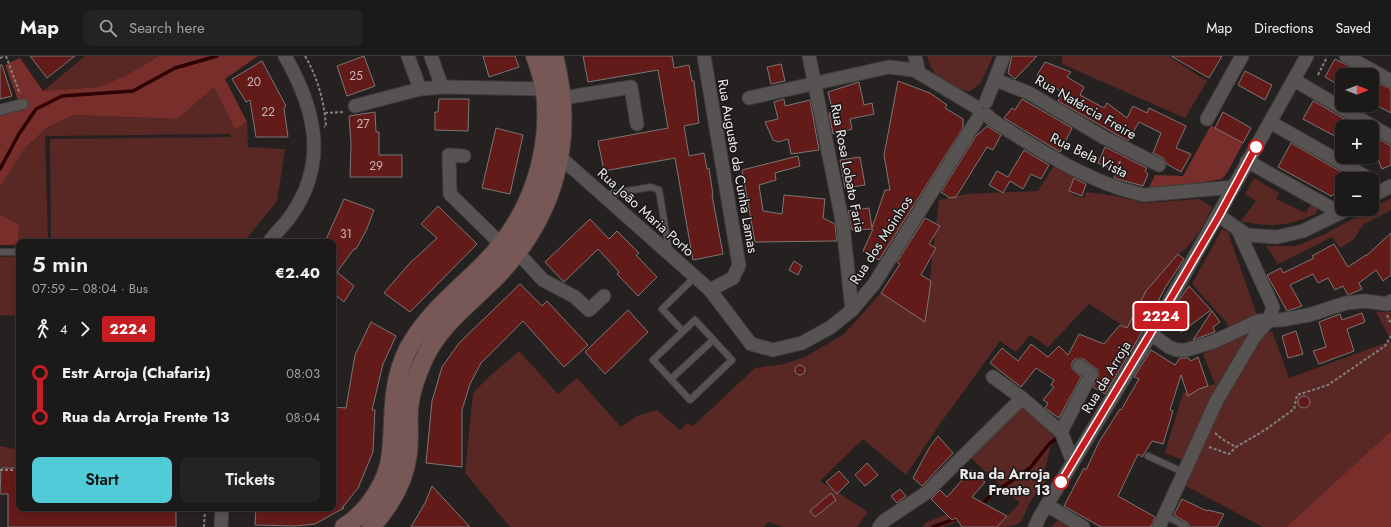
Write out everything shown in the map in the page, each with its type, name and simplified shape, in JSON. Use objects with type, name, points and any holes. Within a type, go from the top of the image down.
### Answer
[{"type":"main road","points":[[371,527],[385,512],[398,490],[405,470],[408,454],[412,392],[427,352],[449,322],[505,268],[510,249],[532,192],[544,154],[546,107],[544,89],[535,56]]},
{"type":"main road","points":[[344,527],[368,505],[386,474],[391,454],[392,405],[395,388],[408,349],[429,318],[510,249],[530,234],[548,200],[560,157],[563,98],[554,56]]},
{"type":"street","points":[[271,239],[292,214],[298,203],[310,174],[313,156],[314,136],[311,116],[300,84],[284,56]]},
{"type":"street","points":[[408,56],[420,90]]},
{"type":"street","points":[[432,56],[442,87]]},
{"type":"street","name":"Rua Augusto da Cunha Lamas","points":[[704,56],[739,265],[733,278],[710,290]]},
{"type":"street","name":"Rua Rosa Lobato Faria","points":[[809,56],[843,225],[852,310]]},
{"type":"street","points":[[915,56],[919,73]]},
{"type":"street","name":"Rua dos Moinhos","points":[[710,290],[751,344],[773,350],[802,343],[831,327],[852,310],[874,284],[982,110],[996,80],[1004,56]]},
{"type":"street","points":[[1207,119],[1242,56]]},
{"type":"street","name":"Rua da Arroja","points":[[1034,525],[1047,506],[1150,334],[1219,216],[1247,161],[1307,56]]},
{"type":"street","points":[[1346,56],[1391,81]]},
{"type":"street","name":"Rua Bela Vista","points":[[749,98],[889,66],[910,68],[982,110],[992,120],[1049,155],[1109,186],[1144,196],[1234,186]]},
{"type":"street","name":"Rua Natércia Freire","points":[[996,80],[1029,93],[1125,148],[1159,165]]},
{"type":"street","points":[[1294,80],[1391,137]]},
{"type":"street","points":[[563,98],[631,86],[637,124]]},
{"type":"street","points":[[354,106],[420,90],[442,87],[544,89]]},
{"type":"street","points":[[0,110],[23,104]]},
{"type":"street","points":[[1270,122],[1357,172]]},
{"type":"street","points":[[464,156],[449,155],[450,194],[543,280],[575,297],[589,310],[604,296]]},
{"type":"street","name":"Rua João Maria Porto","points":[[560,157],[710,290]]},
{"type":"street","points":[[1247,161],[1335,209]]},
{"type":"street","points":[[1379,184],[1389,188]]},
{"type":"street","points":[[1379,193],[1389,188]]},
{"type":"street","points":[[1219,216],[1247,235],[1277,237],[1303,231],[1335,215]]},
{"type":"street","points":[[1159,527],[1217,400],[1255,336],[1269,320],[1273,307],[1238,230]]},
{"type":"street","points":[[1150,334],[1169,347],[1177,350],[1186,350],[1213,342],[1258,321],[1280,320],[1309,315],[1346,303],[1365,301],[1387,304],[1391,301]]},
{"type":"street","points":[[1061,432],[1091,374],[1079,366]]},
{"type":"street","points":[[993,377],[1022,398],[1061,432],[1073,462]]},
{"type":"street","points":[[879,527],[884,521],[926,492],[1022,398]]},
{"type":"street","points":[[1047,506],[1083,527]]},
{"type":"street","points":[[221,527],[222,511]]},
{"type":"lane","points":[[604,195],[651,187],[658,190],[670,254]]},
{"type":"lane","points":[[0,252],[16,252]]},
{"type":"lane","points":[[683,331],[662,309],[695,277]]},
{"type":"lane","points":[[695,320],[714,340],[732,360],[690,400],[653,360],[695,320]]},
{"type":"lane","points":[[671,379],[714,340]]},
{"type":"lane","points":[[1148,456],[1183,472]]},
{"type":"lane","points":[[1165,515],[1186,527]]},
{"type":"path","points":[[0,58],[6,56],[23,104]]},
{"type":"path","points":[[305,56],[318,82],[326,126]]},
{"type":"path","points":[[1318,75],[1327,57]]},
{"type":"path","points":[[325,114],[351,111],[350,107],[354,106]]},
{"type":"path","points":[[1109,186],[1125,148]]},
{"type":"path","points":[[1198,442],[1229,454],[1236,447],[1266,430],[1294,409],[1297,395],[1319,389],[1358,365],[1385,346],[1391,336]]},
{"type":"path","points":[[1206,425],[1222,439],[1236,447]]},
{"type":"path","points":[[0,470],[16,470]]},
{"type":"path","points":[[204,527],[205,511]]},
{"type":"shaded area","points":[[85,56],[159,56],[127,75],[99,87],[43,91]]},
{"type":"shaded area","points":[[159,56],[258,56],[225,79],[247,122],[235,130],[214,87],[178,119],[74,115],[48,127],[25,148],[0,187],[0,111],[18,100],[5,65],[20,58],[43,91],[99,87],[127,75]]},
{"type":"shaded area","points":[[927,56],[993,56],[981,83],[970,91],[955,88],[942,81],[933,71]]},
{"type":"shaded area","points":[[1062,56],[1168,56],[1207,81],[1185,118],[1062,64]]},
{"type":"shaded area","points":[[214,87],[235,130],[247,122],[248,147],[285,149],[277,201],[246,239],[51,239],[50,139],[231,137],[230,134],[45,136],[48,239],[18,239],[19,225],[0,214],[0,187],[25,148],[48,127],[74,115],[178,119]]},
{"type":"shaded area","points":[[1211,125],[1243,143],[1227,173],[1222,179],[1147,192],[1155,175],[1183,176]]},
{"type":"shaded area","points":[[1055,164],[1075,172],[1070,194],[1084,198],[1086,192],[1116,196],[1143,203],[1199,199],[1212,207],[1193,240],[1183,251],[1178,254],[1149,288],[1127,328],[1089,304],[1048,347],[1030,335],[1016,352],[1000,341],[937,428],[906,475],[863,439],[820,481],[868,512],[857,527],[782,527],[769,522],[763,527],[510,527],[465,473],[473,393],[519,351],[558,394],[577,378],[621,427],[637,416],[657,410],[680,430],[687,423],[693,426],[755,368],[784,364],[805,357],[844,334],[881,293],[925,321],[939,200],[967,194],[1038,191]]},
{"type":"shaded area","points":[[1254,178],[1279,193],[1276,199],[1306,213],[1311,204],[1318,208],[1316,214],[1279,225],[1262,225],[1241,221],[1256,201],[1245,194]]},
{"type":"shaded area","points":[[1391,198],[1391,210],[1363,225],[1353,240],[1340,248],[1332,237],[1278,264],[1266,246],[1296,246],[1325,234],[1358,216],[1379,216],[1379,205]]},
{"type":"shaded area","points":[[0,214],[19,225],[18,239],[16,239],[16,245],[0,245]]},
{"type":"shaded area","points":[[1222,229],[1228,232],[1263,333],[1272,331],[1289,378],[1391,341],[1391,432],[1286,527],[1263,527],[1186,486],[1195,465],[1165,453],[1183,393],[1215,384],[1203,354],[1230,341],[1228,324],[1192,284]]},
{"type":"shaded area","points":[[16,256],[16,316],[0,316],[0,257]]},
{"type":"shaded area","points":[[1376,312],[1391,312],[1391,340]]},
{"type":"shaded area","points":[[1023,406],[1057,432],[1052,441],[1042,481],[1049,475],[1050,477],[1038,490],[1018,524],[1007,527],[997,527],[1020,503],[971,458]]},
{"type":"shaded area","points":[[1391,432],[1391,527],[1286,527],[1387,435]]},
{"type":"shaded area","points":[[0,446],[16,449],[16,468],[0,467]]},
{"type":"shaded area","points":[[947,514],[956,522],[943,527],[923,527],[925,523]]},
{"type":"shaded area","points":[[1060,518],[1074,527],[1051,527]]},
{"type":"building","points":[[30,56],[75,56],[47,78]]},
{"type":"building","points":[[364,56],[375,86],[347,96],[337,66]]},
{"type":"building","points":[[483,56],[515,56],[519,67],[489,77]]},
{"type":"building","points":[[583,56],[672,56],[674,68],[689,65],[692,81],[694,81],[699,123],[684,126],[689,156],[704,153],[707,169],[709,168],[712,195],[723,254],[693,260],[675,158],[604,171],[598,141],[668,128],[658,70],[588,82]]},
{"type":"building","points":[[1012,56],[1037,56],[1015,79],[1008,73]]},
{"type":"building","points":[[1171,56],[1222,56],[1209,78]]},
{"type":"building","points":[[1335,59],[1352,68],[1335,68],[1335,83],[1325,77]]},
{"type":"building","points":[[262,61],[286,106],[284,108],[288,137],[256,137],[250,100],[246,102],[232,79]]},
{"type":"building","points":[[1045,62],[1071,72],[1067,77],[1084,87],[1080,95],[1104,108],[1107,103],[1127,118],[1133,106],[1147,113],[1149,108],[1186,126],[1176,148],[1191,154],[1181,172],[1167,164],[1163,158],[1153,153],[1161,133],[1139,122],[1128,141],[1058,101],[1063,93],[1037,75]]},
{"type":"building","points":[[781,64],[785,81],[771,84],[767,67]]},
{"type":"building","points":[[0,65],[2,65],[12,96],[0,99]]},
{"type":"building","points":[[1245,71],[1272,85],[1265,100],[1238,85]]},
{"type":"building","points":[[898,81],[930,93],[947,105],[945,108],[963,119],[963,128],[879,260],[863,251],[873,229],[852,230],[848,211],[869,208],[872,228],[885,190],[890,190],[884,155]]},
{"type":"building","points":[[859,82],[864,105],[872,103],[874,114],[850,119],[852,129],[833,134],[829,113],[833,112],[828,92]]},
{"type":"building","points":[[1379,83],[1391,89],[1391,113],[1379,107]]},
{"type":"building","points":[[439,99],[469,99],[468,131],[435,130],[435,112],[438,112]]},
{"type":"building","points":[[784,99],[785,106],[810,100],[819,150],[791,154],[788,139],[778,142],[773,140],[765,122],[778,119],[774,102]]},
{"type":"building","points":[[1022,99],[1072,128],[1060,152],[1004,118],[1012,108],[1015,110]]},
{"type":"building","points":[[1313,101],[1346,120],[1335,120],[1335,136],[1303,119]]},
{"type":"building","points":[[375,112],[376,132],[379,132],[379,155],[402,155],[402,177],[350,177],[351,144],[349,116]]},
{"type":"building","points":[[1223,112],[1251,128],[1243,143],[1215,128]]},
{"type":"building","points":[[987,126],[1001,135],[993,150],[987,147],[956,197],[950,198],[941,192],[976,136]]},
{"type":"building","points":[[496,128],[523,135],[510,194],[482,188]]},
{"type":"building","points":[[1379,139],[1391,146],[1391,165],[1382,169],[1379,162]]},
{"type":"building","points":[[1291,143],[1342,172],[1335,172],[1335,194],[1331,196],[1278,167]]},
{"type":"building","points":[[1105,147],[1147,168],[1145,171],[1148,174],[1143,186],[1114,178],[1117,171],[1098,163]]},
{"type":"building","points":[[1024,150],[1049,165],[1041,179],[1031,174],[1023,189],[1010,181],[1003,193],[989,185],[997,171],[1008,177]]},
{"type":"building","points":[[798,156],[800,166],[775,173],[776,180],[759,185],[763,211],[782,214],[784,195],[825,199],[823,218],[835,224],[837,241],[755,242],[742,170]]},
{"type":"building","points":[[860,157],[865,185],[845,188],[840,160]]},
{"type":"building","points":[[1074,178],[1086,184],[1082,196],[1069,191]]},
{"type":"building","points":[[344,199],[374,210],[366,231],[356,249],[354,249],[337,272],[354,286],[344,302],[336,295],[336,239],[326,239]]},
{"type":"building","points":[[438,206],[477,244],[410,312],[384,293],[409,264],[437,238],[421,224]]},
{"type":"building","points":[[925,218],[940,226],[929,244],[936,248],[921,275],[931,281],[925,322],[881,293],[900,264],[897,262]]},
{"type":"building","points":[[590,219],[609,239],[617,231],[639,253],[636,255],[657,277],[638,296],[617,274],[619,272],[598,249],[564,282],[545,262]]},
{"type":"building","points":[[1391,233],[1391,275],[1383,281],[1376,270],[1359,283],[1362,289],[1348,295],[1343,286],[1335,290],[1328,278],[1318,283],[1313,274],[1290,285],[1302,306],[1287,311],[1267,275],[1281,268],[1283,273],[1314,258],[1312,256],[1334,244],[1348,267],[1366,256]]},
{"type":"building","points":[[1178,254],[1184,259],[1165,288],[1138,339],[1105,394],[1093,387],[1098,377],[1098,370],[1083,359],[1075,359],[1072,362],[1072,369],[1081,377],[1059,418],[1045,408],[1048,403],[1043,400],[1054,387],[1051,385],[1054,380],[1036,368],[1021,387],[990,363],[1002,348],[1018,361],[1031,344],[1048,357],[1059,346],[1068,355],[1079,334],[1104,344],[1120,325],[1127,328],[1146,291]]},
{"type":"building","points":[[794,261],[802,266],[798,275],[789,270]]},
{"type":"building","points":[[520,284],[542,306],[547,301],[588,345],[564,367],[523,321],[481,363],[470,384],[462,410],[462,467],[426,463],[432,401],[442,367],[459,343]]},
{"type":"building","points":[[1189,286],[1211,310],[1181,332],[1170,320],[1179,300]]},
{"type":"building","points":[[628,310],[648,332],[605,374],[585,352]]},
{"type":"building","points":[[1212,311],[1220,322],[1213,327],[1215,332],[1193,340]]},
{"type":"building","points":[[1362,313],[1365,322],[1347,329],[1354,351],[1319,364],[1313,351],[1326,347],[1319,322],[1340,314],[1342,320]]},
{"type":"building","points":[[371,322],[396,336],[383,364],[372,410],[375,410],[373,452],[358,488],[342,508],[344,508],[315,524],[295,526],[255,525],[256,511],[336,511],[336,407],[346,408],[355,355]]},
{"type":"building","points":[[1296,331],[1303,354],[1288,358],[1282,336]]},
{"type":"building","points":[[1151,350],[1175,365],[1180,358],[1188,358],[1191,361],[1198,357],[1208,386],[1199,389],[1188,396],[1181,375],[1170,410],[1173,411],[1163,444],[1152,441],[1142,457],[1138,454],[1118,496],[1155,517],[1151,527],[1101,527],[1064,506],[1084,468],[1086,470],[1099,442],[1120,409],[1121,410],[1139,379],[1134,377]]},
{"type":"building","points":[[800,365],[805,370],[800,375],[795,370]]},
{"type":"building","points":[[1302,396],[1306,396],[1310,402],[1306,408],[1302,408],[1298,404],[1298,400]]},
{"type":"building","points":[[938,436],[953,453],[922,486],[913,478],[929,448]]},
{"type":"building","points":[[867,463],[878,475],[865,486],[855,475]]},
{"type":"building","points":[[1,468],[16,468],[16,511],[176,511],[176,527],[8,527],[8,494],[0,494]]},
{"type":"building","points":[[971,470],[985,482],[972,497],[1007,516],[997,527],[962,527],[956,518],[952,520],[931,499],[940,490],[947,497]]},
{"type":"building","points":[[839,471],[849,482],[837,494],[826,482]]},
{"type":"building","points":[[432,486],[470,527],[411,527],[425,503]]},
{"type":"building","points":[[900,489],[906,496],[897,503],[891,496]]},
{"type":"building","points":[[831,493],[836,500],[815,517],[810,511]]},
{"type":"building","points":[[1182,499],[1207,511],[1224,514],[1217,527],[1190,527],[1188,523],[1174,515]]},
{"type":"waterway","points":[[0,169],[19,134],[36,109],[62,96],[133,91],[175,68],[217,56]]},
{"type":"waterway","points":[[981,505],[991,495],[1030,468],[1050,443],[1056,439]]},
{"type":"waterway","points":[[933,527],[960,517]]},
{"type":"bus line","name":"2224","points":[[1061,482],[1219,216],[1247,161],[1256,147]]},
{"type":"place","name":"Rua da Arroja Frente 13","points":[[1061,482]]}]
